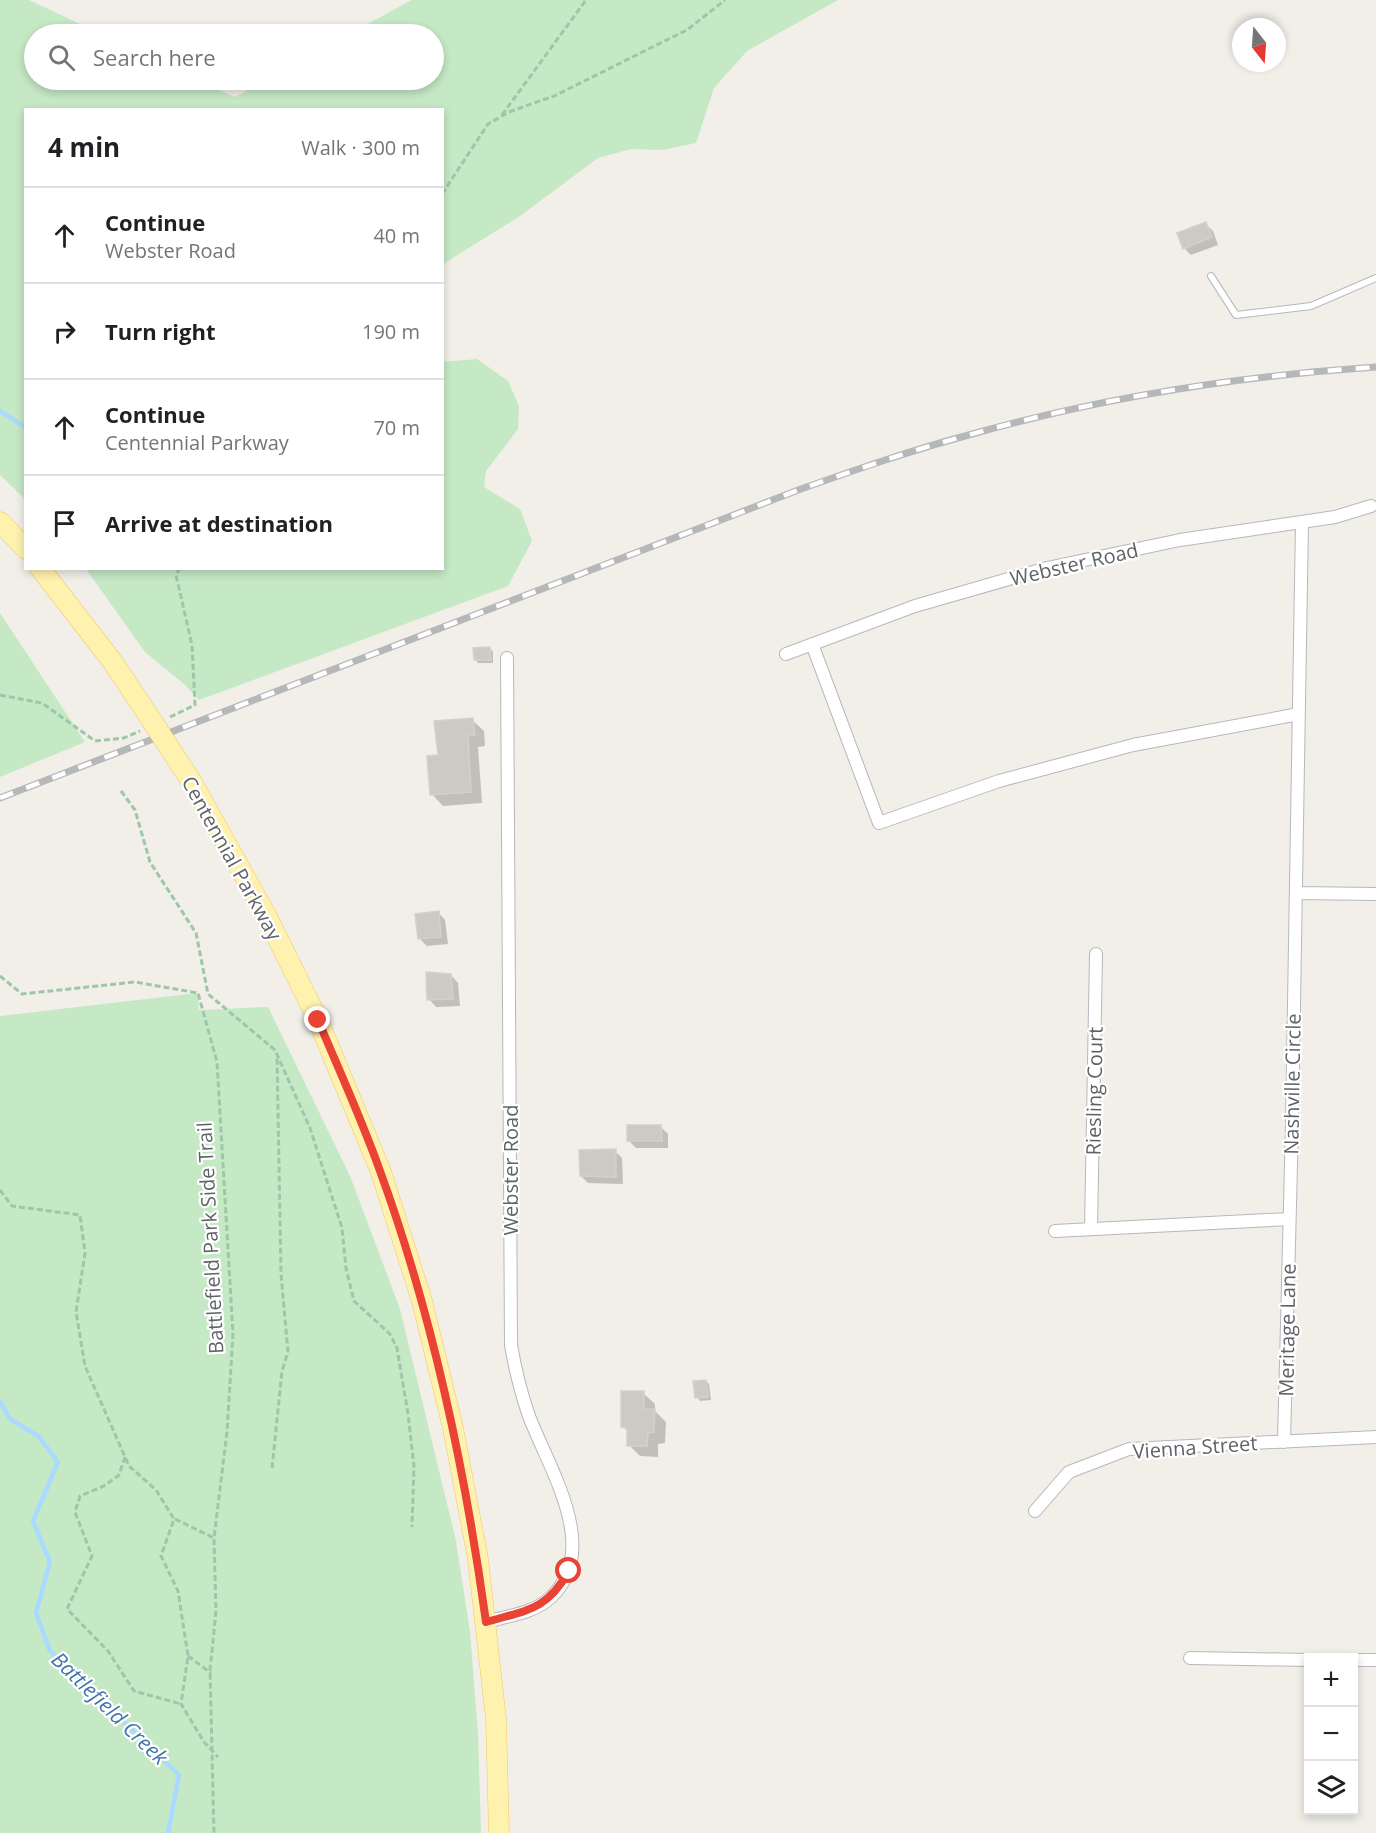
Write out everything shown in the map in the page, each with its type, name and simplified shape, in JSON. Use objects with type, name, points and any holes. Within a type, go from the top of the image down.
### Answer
[{"type":"main road","points":[[0,522],[24,547]]},
{"type":"main road","name":"Centennial Parkway","points":[[42,570],[112,661],[193,784],[266,915],[312,1010],[381,1172],[422,1301],[453,1428],[478,1559],[496,1719],[499,1833]]},
{"type":"street","name":"Webster Road","points":[[786,654],[915,606],[1047,568],[1180,540],[1335,518],[1371,506]]},
{"type":"street","name":"Nashville Circle","points":[[1289,1219],[1302,522]]},
{"type":"street","points":[[812,644],[879,823],[999,781],[1133,745],[1299,714]]},
{"type":"street","name":"Webster Road","points":[[486,1622],[532,1608],[549,1599],[566,1577],[572,1557],[572,1537],[558,1481],[529,1417],[515,1369],[511,1345],[507,658]]},
{"type":"street","points":[[1296,892],[1376,894]]},
{"type":"street","name":"Riesling Court","points":[[1091,1229],[1096,954]]},
{"type":"street","points":[[1055,1231],[1289,1219]]},
{"type":"street","name":"Meritage Lane","points":[[1284,1442],[1289,1219]]},
{"type":"street","name":"Vienna Street","points":[[1035,1511],[1069,1472],[1129,1449],[1376,1437]]},
{"type":"street","points":[[1190,1658],[1304,1660]]},
{"type":"street","points":[[1358,1660],[1376,1660]]},
{"type":"lane","points":[[1211,276],[1236,315],[1311,306],[1376,278]]},
{"type":"path","points":[[500,117],[586,0]]},
{"type":"path","points":[[444,191],[488,124],[554,96],[687,30],[724,0]]},
{"type":"path","points":[[179,570],[176,575],[192,645],[195,705]]},
{"type":"path","points":[[0,695],[42,703],[95,741],[124,738]]},
{"type":"path","points":[[121,791],[135,810],[150,862],[196,933],[208,994],[275,1050],[310,1128],[342,1228],[346,1268],[354,1301],[390,1334],[397,1348],[414,1466],[412,1527]]},
{"type":"path","name":"Battlefield Park Side Trail","points":[[0,976],[22,994],[135,982],[198,993],[217,1062],[232,1334],[227,1432],[214,1538],[216,1611],[211,1673],[214,1833]]},
{"type":"path","points":[[272,1468],[282,1371],[288,1352],[281,1274],[277,1055]]},
{"type":"path","points":[[0,1190],[12,1206],[80,1215],[85,1253],[76,1312],[85,1366],[129,1466],[156,1490],[174,1519],[214,1538]]},
{"type":"path","points":[[125,1457],[119,1475],[104,1486],[80,1497],[75,1512],[92,1556],[67,1609],[108,1651],[134,1691],[182,1704]]},
{"type":"path","points":[[174,1519],[161,1556],[178,1591],[188,1656],[182,1704],[204,1742],[218,1757]]},
{"type":"path","points":[[188,1656],[211,1673]]},
{"type":"green space","points":[[0,0],[29,0],[80,24],[24,24],[24,90],[219,90],[235,97],[248,90],[444,90],[444,24],[368,24],[412,0],[838,0],[747,51],[714,88],[696,143],[663,150],[631,149],[598,158],[520,216],[444,263],[444,108],[24,108],[24,498],[0,475]]},
{"type":"green space","points":[[477,359],[508,381],[519,406],[518,429],[486,471],[484,487],[520,509],[532,541],[508,586],[199,700],[184,684],[145,652],[87,570],[444,570],[444,362]]},
{"type":"green space","points":[[0,613],[85,742],[0,777]]},
{"type":"green space","points":[[198,993],[199,1010],[268,1007],[350,1176],[400,1309],[456,1541],[470,1632],[478,1734],[481,1833],[0,1833],[0,1016]]},
{"type":"building","points":[[1206,222],[1212,237],[1183,249],[1177,233]]},
{"type":"building","points":[[490,647],[491,660],[474,660],[473,648]]},
{"type":"building","points":[[473,718],[475,735],[468,736],[471,792],[430,795],[427,756],[438,755],[434,721]]},
{"type":"building","points":[[439,911],[441,937],[418,939],[415,914]]},
{"type":"building","points":[[426,972],[451,974],[453,999],[427,1000]]},
{"type":"building","points":[[627,1125],[661,1125],[662,1141],[627,1141]]},
{"type":"building","points":[[616,1149],[616,1177],[580,1176],[579,1150]]},
{"type":"building","points":[[706,1380],[708,1397],[695,1398],[693,1381]]},
{"type":"building","points":[[621,1391],[644,1391],[644,1409],[655,1409],[654,1432],[648,1433],[647,1446],[627,1446],[627,1428],[621,1427]]},
{"type":"waterway","name":"Battlefield Creek","points":[[0,411],[24,427]]},
{"type":"waterway","name":"Battlefield Creek","points":[[0,1401],[9,1418],[39,1437],[58,1462],[33,1521],[50,1562],[36,1613],[50,1651],[179,1775],[168,1833]]},
{"type":"railway","points":[[0,798],[801,489],[903,454],[1015,422],[1117,400],[1272,376],[1376,367]]},
{"type":"route","points":[[318,1020],[381,1172],[422,1301],[453,1428],[478,1559],[486,1622],[543,1603],[559,1588],[569,1571]]}]
